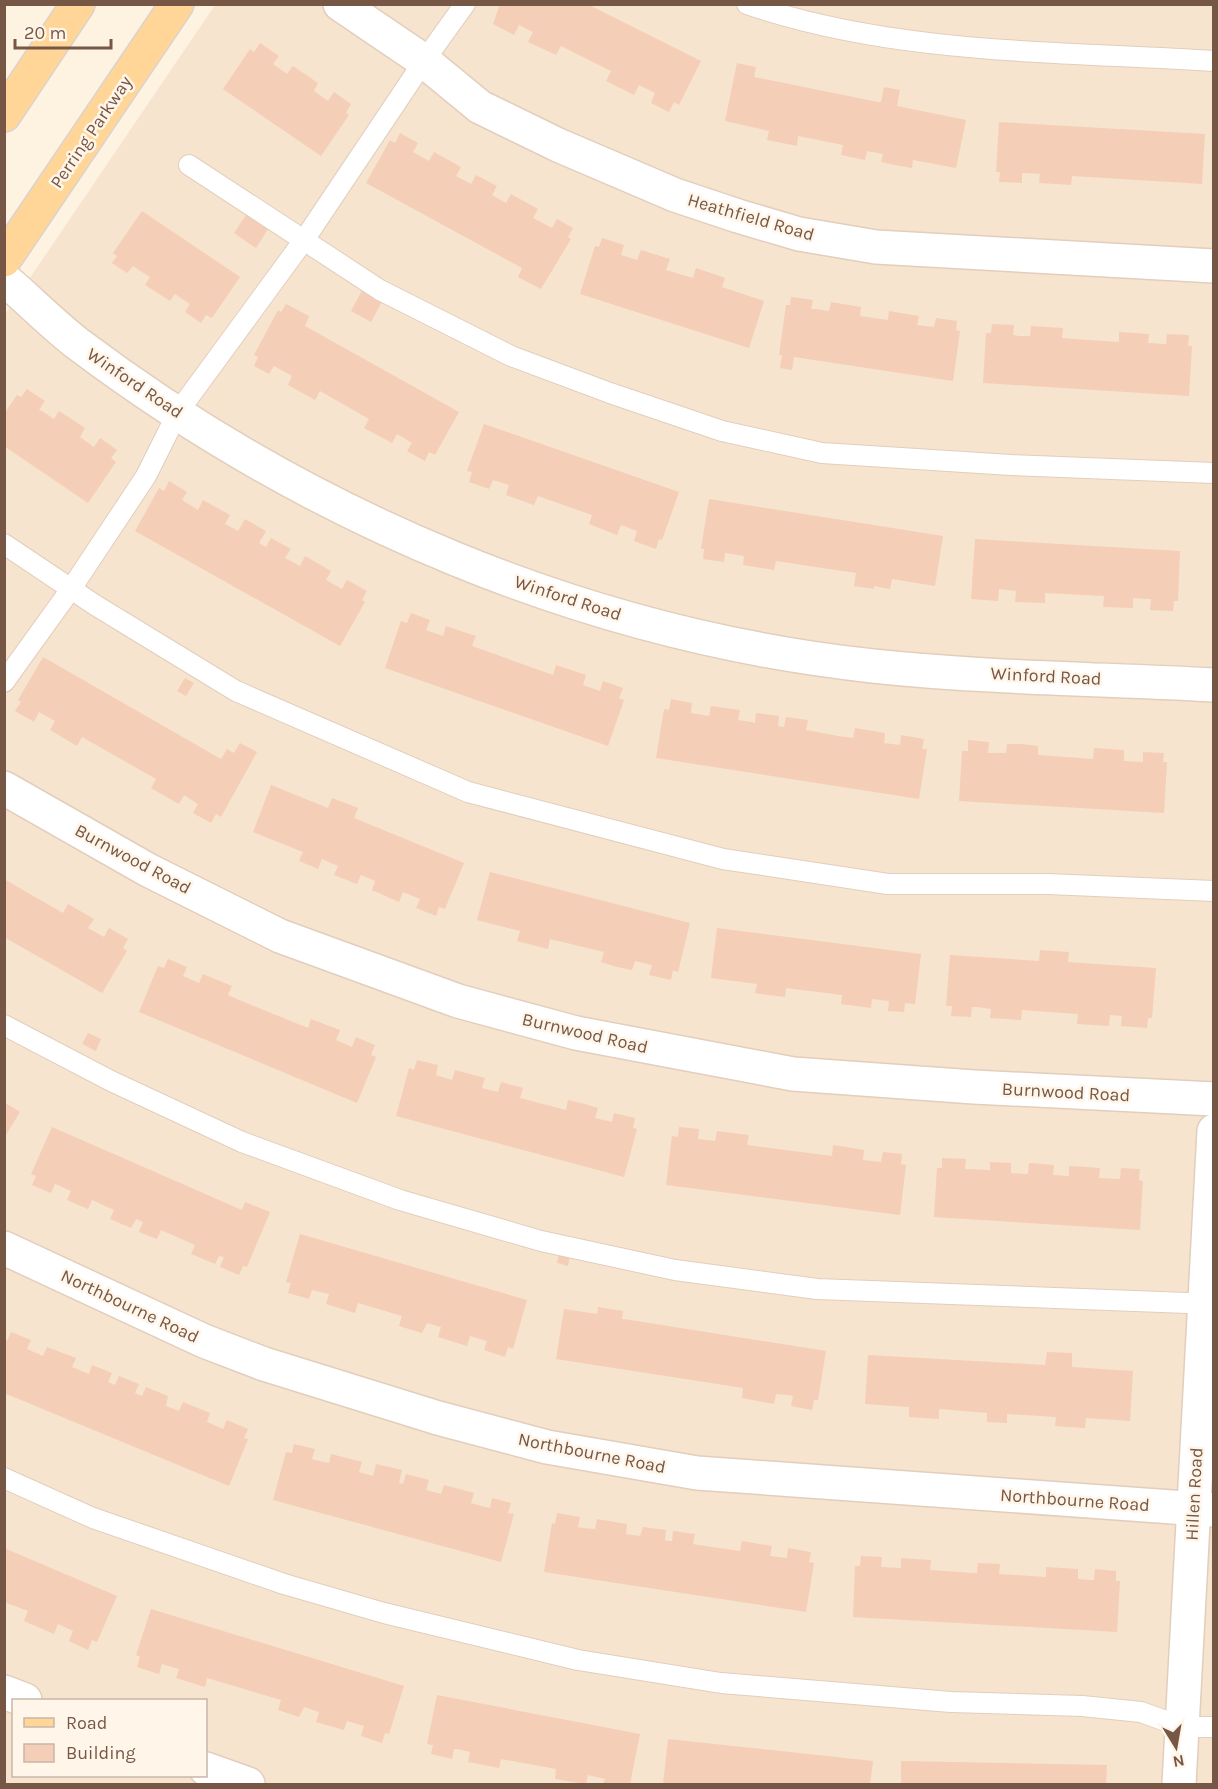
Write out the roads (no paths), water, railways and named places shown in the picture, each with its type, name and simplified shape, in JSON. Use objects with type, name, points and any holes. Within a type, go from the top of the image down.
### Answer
[{"type":"main road","points":[[4,115],[78,4]]},
{"type":"main road","name":"Perring Parkway","points":[[4,260],[177,4]]},
{"type":"street","name":"Heathfield Road","points":[[340,4],[424,61],[480,107],[558,145],[675,195],[799,234],[876,247],[1214,266]]},
{"type":"street","name":"Winford Road","points":[[4,279],[77,343],[178,412],[285,479],[401,537],[547,593],[634,620],[799,655],[872,666],[1214,685]]},
{"type":"street","name":"Burnwood Road","points":[[4,788],[148,870],[280,936],[458,1001],[576,1033],[793,1074],[1214,1099]]},
{"type":"street","name":"Hillen Road","points":[[1179,1785],[1198,1727],[1214,1131]]},
{"type":"street","name":"Northbourne Road","points":[[4,1248],[204,1341],[264,1364],[438,1418],[547,1447],[697,1473],[1204,1509]]},
{"type":"street","points":[[4,1692],[20,1699]]},
{"type":"street","points":[[207,1769],[248,1785]]},
{"type":"lane","points":[[4,682],[71,589],[146,476],[178,412],[304,240],[465,4]]},
{"type":"lane","points":[[747,4],[845,31],[915,43],[1214,61]]},
{"type":"lane","points":[[189,165],[380,290],[511,356],[722,431],[822,453],[1011,465],[1214,472]]},
{"type":"lane","points":[[4,544],[71,589],[236,691],[468,792],[590,826],[723,859],[888,884],[1048,884],[1214,891]]},
{"type":"lane","points":[[4,1025],[111,1081],[242,1142],[400,1200],[540,1241],[675,1270],[817,1289],[934,1296],[1208,1304]]},
{"type":"lane","points":[[4,1478],[93,1518],[284,1584],[384,1613],[578,1660],[721,1683],[951,1702],[1082,1706],[1141,1712],[1198,1727]]}]
